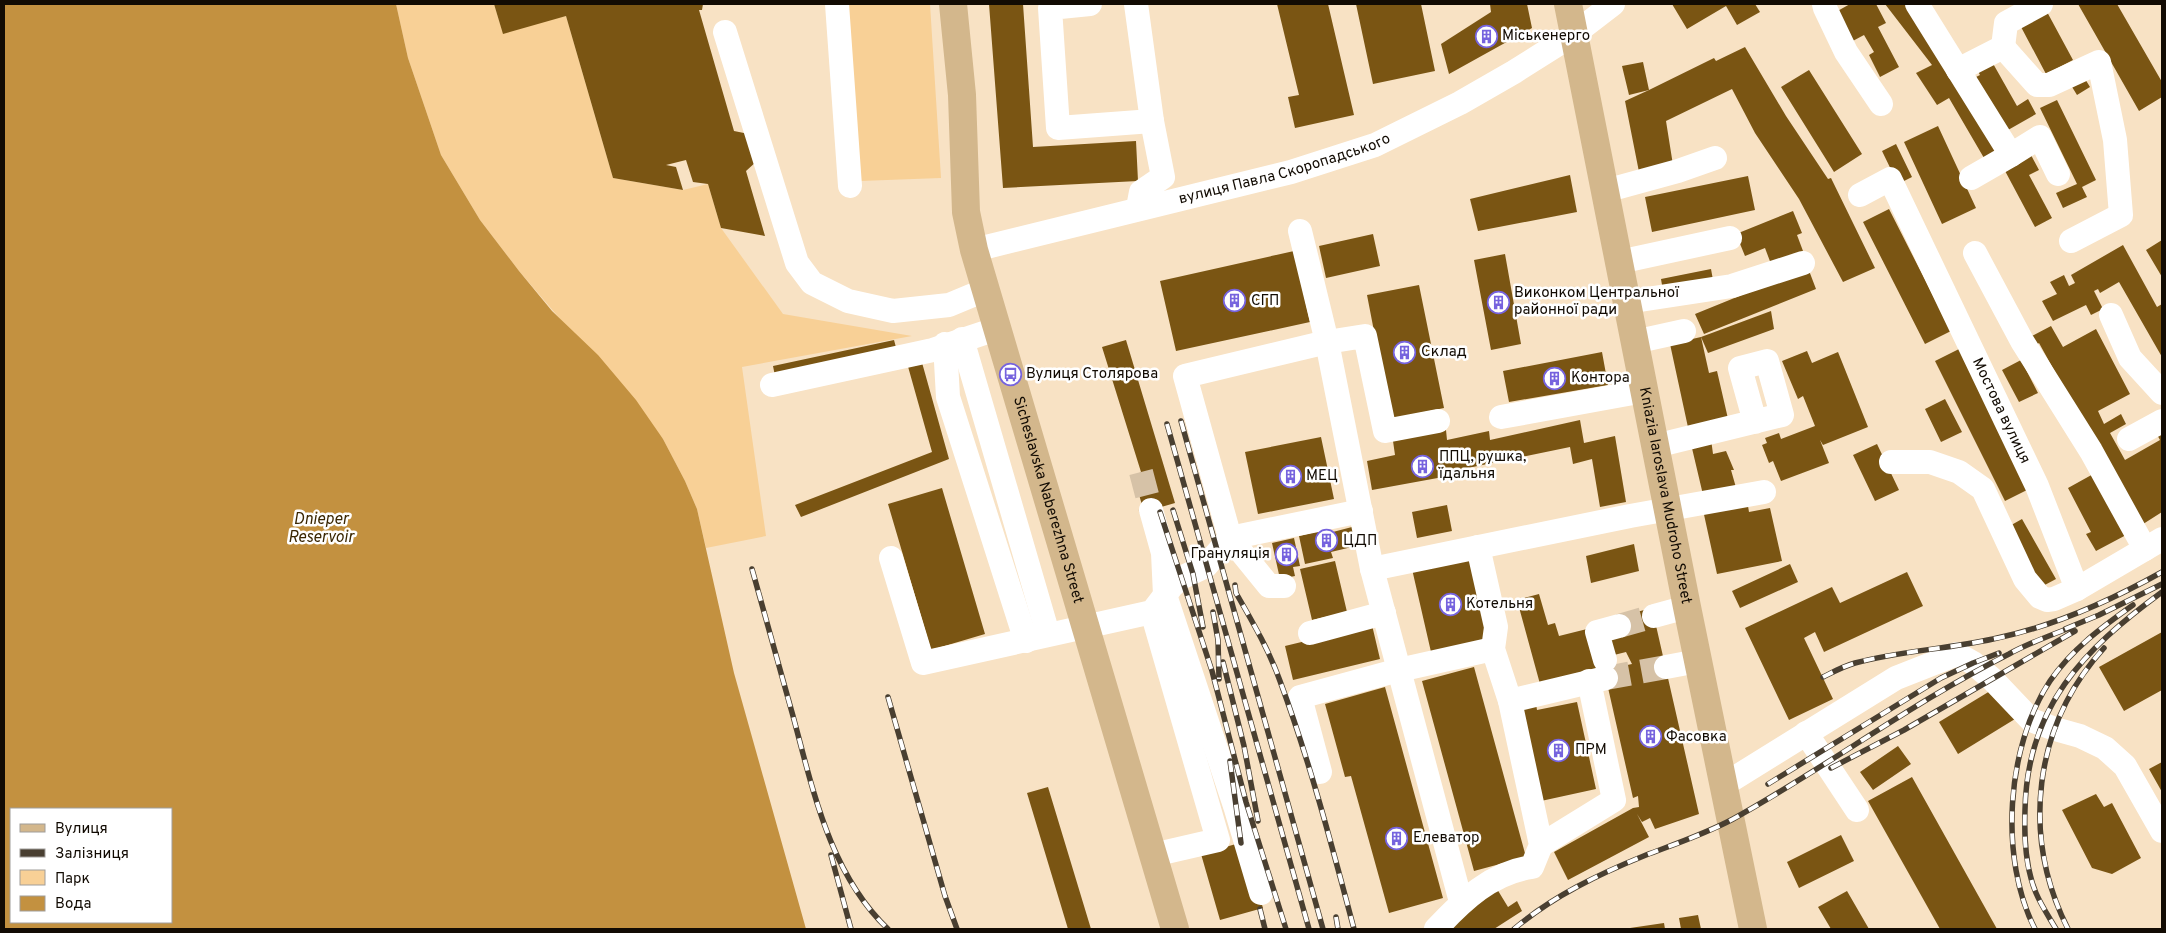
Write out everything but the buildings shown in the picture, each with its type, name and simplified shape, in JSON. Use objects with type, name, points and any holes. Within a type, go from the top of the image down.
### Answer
[{"type":"main road","name":"Sicheslavska Naberezhna Street","points":[[954,4],[962,96],[966,212],[974,250],[1175,929]]},
{"type":"main road","name":"Kniazia Iaroslava Mudroho Street","points":[[1568,4],[1686,607],[1725,784],[1754,929]]},
{"type":"street","points":[[838,4],[850,186]]},
{"type":"street","points":[[1090,4],[1050,8],[1058,128],[1152,121]]},
{"type":"street","points":[[1136,4],[1152,121],[1162,177],[1141,192],[1138,208]]},
{"type":"street","name":"вулиця Павла Скоропадського","points":[[974,250],[1138,208],[1291,172],[1374,145],[1460,103],[1514,72],[1574,34],[1612,4]]},
{"type":"street","points":[[1824,4],[1846,52],[1881,104]]},
{"type":"street","points":[[1917,4],[2011,155]]},
{"type":"street","points":[[2041,4],[2006,23],[2003,47],[2037,85],[2049,85],[2099,62],[2115,140],[2121,215],[2072,241]]},
{"type":"street","points":[[725,32],[797,263],[812,283],[848,301],[893,311],[949,305],[985,290]]},
{"type":"street","points":[[1958,70],[2003,47]]},
{"type":"street","points":[[1971,178],[2040,136],[2058,174]]},
{"type":"street","points":[[1605,190],[1678,171],[1715,158]]},
{"type":"street","name":"Мостова вулиця","points":[[1860,195],[1890,179],[2037,486],[2077,589]]},
{"type":"street","points":[[1300,231],[1327,342],[1372,569],[1461,902]]},
{"type":"street","points":[[1619,262],[1730,238]]},
{"type":"street","points":[[1891,462],[1930,462],[1959,472],[1983,489],[1989,498],[2009,548],[2026,579],[2040,597],[2054,600],[2077,589],[2154,544],[2091,450],[2022,341],[1976,253]]},
{"type":"street","points":[[1626,302],[1732,286],[1803,263]]},
{"type":"street","points":[[2112,316],[2130,358],[2162,393]]},
{"type":"street","points":[[772,384],[933,350],[996,329]]},
{"type":"street","points":[[1634,342],[1684,330]]},
{"type":"street","points":[[1284,586],[1268,586],[1230,538],[1185,376],[1327,342],[1365,336],[1385,431],[1438,421]]},
{"type":"street","points":[[954,342],[1048,634]]},
{"type":"street","points":[[954,342],[948,398],[1026,641]]},
{"type":"street","points":[[1502,418],[1644,391]]},
{"type":"street","points":[[2128,439],[2162,421]]},
{"type":"street","points":[[1655,446],[1755,422]]},
{"type":"street","points":[[1372,569],[1764,492]]},
{"type":"street","points":[[1151,510],[1163,553],[1158,604],[1218,840]]},
{"type":"street","points":[[890,558],[923,662],[1026,641],[1048,634],[1085,628],[1158,604],[1181,578],[1206,566],[1230,538],[1361,511]]},
{"type":"street","points":[[1436,929],[1461,902],[1508,872],[1532,867],[1541,845],[1510,701],[1493,649],[1496,627],[1478,547]]},
{"type":"street","points":[[1158,604],[1243,832],[1261,893]]},
{"type":"street","points":[[1654,616],[1686,607]]},
{"type":"street","points":[[1310,632],[1384,613]]},
{"type":"street","points":[[1541,845],[1614,800],[1597,632],[1619,626]]},
{"type":"street","points":[[1320,772],[1300,697],[1399,670],[1493,649]]},
{"type":"street","points":[[1725,784],[1896,678],[1957,654],[1973,663],[1992,678],[2031,720],[2080,736],[2105,748],[2126,766],[2162,831]]},
{"type":"street","points":[[1666,667],[1698,661]]},
{"type":"street","points":[[1510,701],[1600,673]]},
{"type":"street","points":[[1806,733],[1857,810]]},
{"type":"street","points":[[1153,855],[1218,840],[1243,832]]},
{"type":"green space","points":[[396,4],[494,4],[502,30],[566,16],[613,178],[683,190],[708,184],[721,228],[783,314],[912,336],[742,367],[766,536],[706,548],[697,509],[663,439],[519,271],[480,220],[441,155],[408,58]]},
{"type":"green space","points":[[847,4],[930,4],[941,178],[860,181]]},
{"type":"water","name":"Dnieper Reservoir","points":[[4,4],[396,4],[408,58],[441,155],[480,220],[552,311],[598,355],[636,400],[663,439],[685,481],[697,509],[734,673],[806,929],[4,929]]},
{"type":"tunnel","points":[[1141,472],[1151,510]]},
{"type":"tunnel","points":[[1619,626],[1654,616]]},
{"type":"tunnel","points":[[1606,678],[1666,667]]},
{"type":"railway","points":[[1181,421],[1323,929]]},
{"type":"railway","points":[[1167,424],[1309,929]]},
{"type":"railway","points":[[1173,510],[1193,574],[1203,627]]},
{"type":"railway","points":[[1160,512],[1212,671],[1246,802],[1286,929]]},
{"type":"railway","points":[[752,569],[808,773],[826,830],[852,883],[868,907],[888,929]]},
{"type":"railway","points":[[1823,677],[1855,663],[1872,659],[1976,642],[2037,628],[2101,603],[2162,572]]},
{"type":"railway","points":[[2065,629],[2099,615],[2162,584]]},
{"type":"railway","points":[[1235,585],[1236,593],[1271,658],[1291,712],[1320,804],[1354,929]]},
{"type":"railway","points":[[2056,929],[2032,883],[2026,852],[2025,810],[2028,773],[2036,741],[2048,711],[2084,659],[2108,636],[2162,592]]},
{"type":"railway","points":[[2035,929],[2024,901],[2016,870],[2012,837],[2012,804],[2016,770],[2024,738],[2035,708],[2059,669],[2088,639],[2133,605]]},
{"type":"railway","points":[[1213,612],[1218,640],[1219,679]]},
{"type":"railway","points":[[1514,929],[1544,906],[1594,878],[1733,819],[1973,673],[2024,646],[2072,627]]},
{"type":"railway","points":[[1831,768],[1904,730],[2075,631]]},
{"type":"railway","points":[[2068,929],[2053,893],[2044,857],[2040,820],[2042,783],[2049,747],[2062,712],[2080,679],[2104,648]]},
{"type":"railway","points":[[1768,784],[1941,678],[1999,653]]},
{"type":"railway","points":[[1223,662],[1244,746],[1258,821]]},
{"type":"railway","points":[[888,697],[945,896],[957,929]]},
{"type":"railway","points":[[1230,761],[1241,843]]},
{"type":"railway","points":[[831,855],[851,929]]},
{"type":"railway","points":[[1260,909],[1265,929]]},
{"type":"railway","points":[[1336,917],[1338,929]]},
{"type":"place","name":"Міськенерго","points":[[1486,36]]},
{"type":"place","name":"СГП","points":[[1235,301]]},
{"type":"place","name":"Виконком Центральної районної ради","points":[[1498,302]]},
{"type":"place","name":"Склад","points":[[1405,352]]},
{"type":"place","name":"Вулиця Столярова","points":[[1010,374]]},
{"type":"place","name":"Контора","points":[[1555,378]]},
{"type":"place","name":"ППЦ, рушка, їдальня","points":[[1423,466]]},
{"type":"place","name":"МЕЦ","points":[[1290,476]]},
{"type":"place","name":"ЦДП","points":[[1327,541]]},
{"type":"place","name":"Грануляція","points":[[1286,554]]},
{"type":"place","name":"Котельня","points":[[1450,604]]},
{"type":"place","name":"Фасовка","points":[[1650,737]]},
{"type":"place","name":"ПРМ","points":[[1559,750]]},
{"type":"place","name":"Елеватор","points":[[1397,838]]}]
